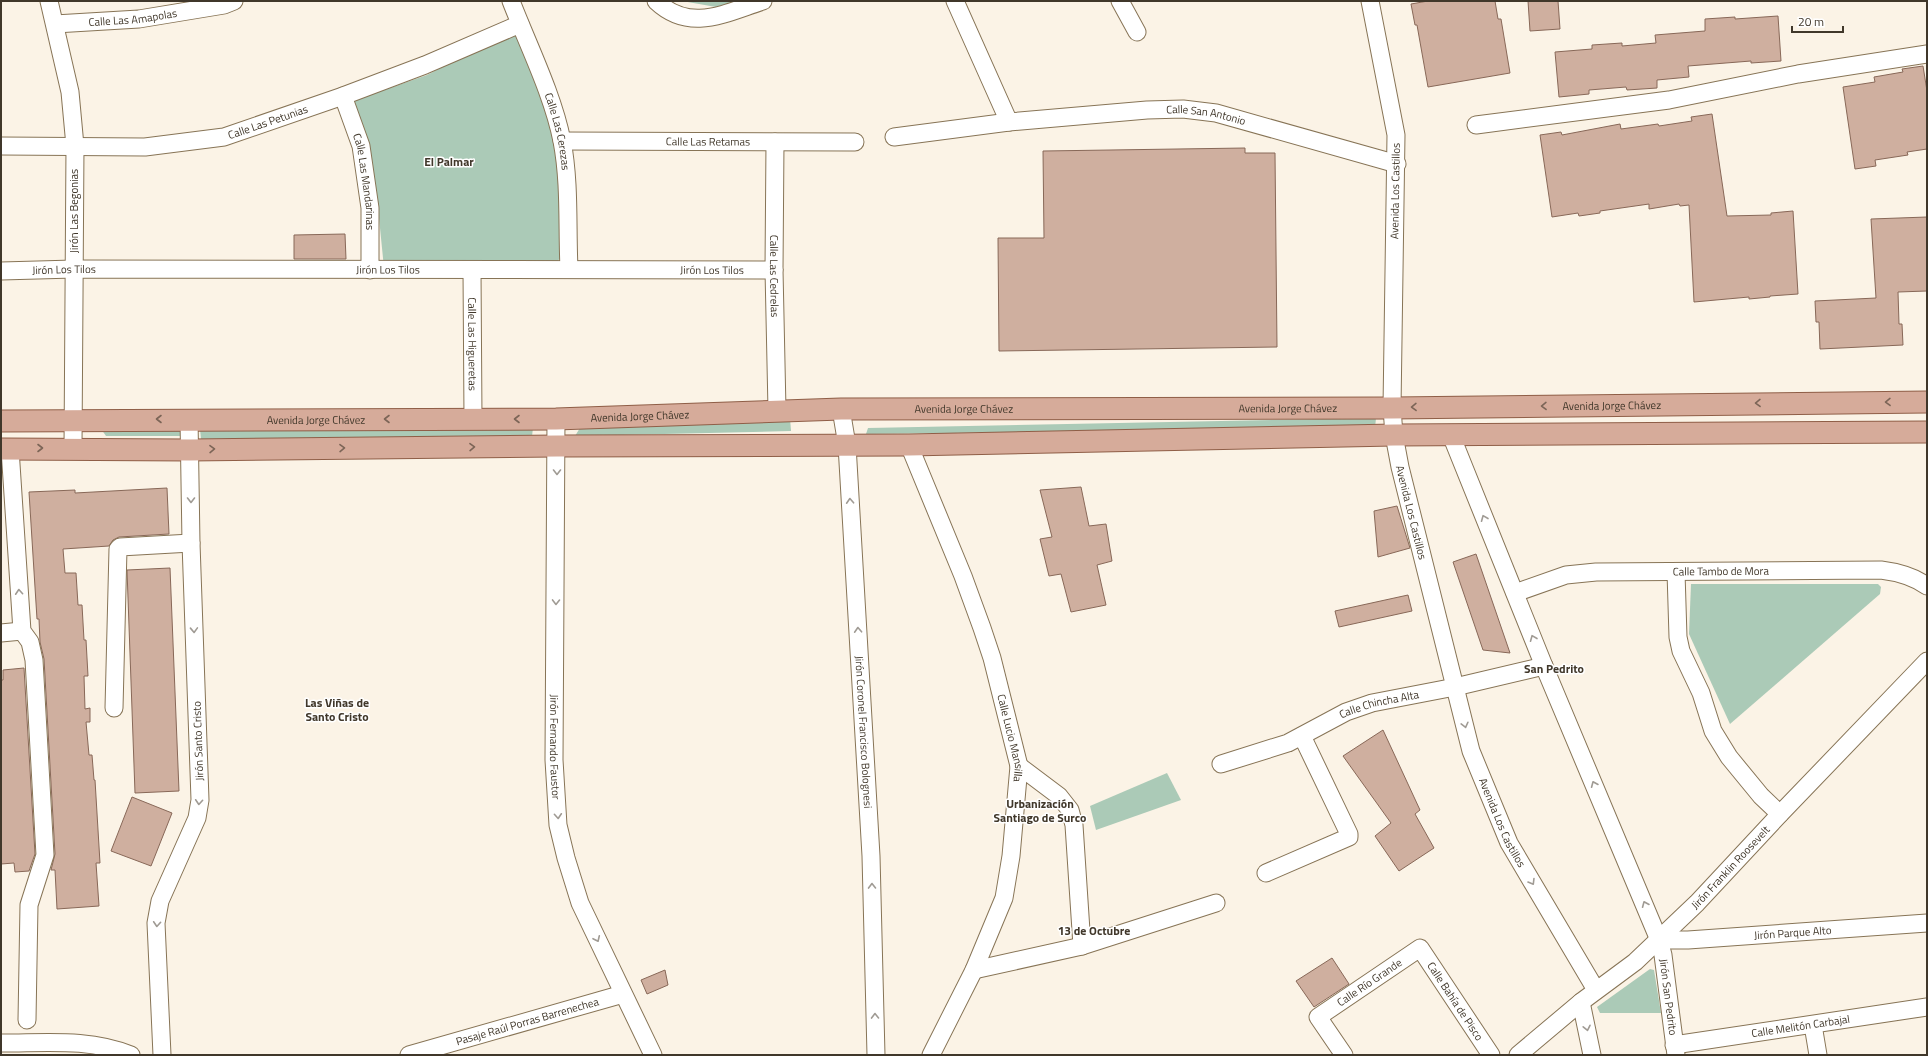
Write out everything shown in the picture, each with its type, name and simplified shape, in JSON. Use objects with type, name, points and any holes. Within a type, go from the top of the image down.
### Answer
[{"type":"main road","name":"Avenida Jorge Chávez","points":[[1,421],[189,419],[556,419],[777,410],[841,409],[1392,408],[1927,402]]},
{"type":"main road","points":[[5,449],[73,448],[190,450],[557,446],[910,445],[1394,435],[1927,432]]},
{"type":"street","name":"Jirón Las Begonias","points":[[49,1],[70,92],[75,146],[73,448]]},
{"type":"street","name":"Calle Las Amapolas","points":[[54,24],[139,19],[224,5],[234,1]]},
{"type":"street","name":"Calle Las Cerezas","points":[[511,1],[546,88],[562,141],[568,199],[569,269]]},
{"type":"street","points":[[656,1],[676,15],[695,19],[713,17],[763,1]]},
{"type":"street","points":[[955,1],[1009,122]]},
{"type":"street","points":[[1120,1],[1137,32]]},
{"type":"street","name":"Avenida Los Castillos","points":[[1370,1],[1396,135],[1397,164],[1392,408],[1394,435],[1400,467],[1471,751],[1508,843],[1596,990]]},
{"type":"street","name":"Calle Las Petunias","points":[[1,146],[145,146],[224,137],[343,96],[520,24]]},
{"type":"street","points":[[1476,125],[1669,100],[1798,74],[1927,54]]},
{"type":"street","name":"Calle Las Mandarinas","points":[[343,96],[361,146],[370,208],[370,270]]},
{"type":"street","name":"Calle San Antonio","points":[[894,137],[1009,122],[1147,110],[1182,109],[1216,113],[1397,164]]},
{"type":"street","name":"Calle Las Retamas","points":[[562,141],[855,142]]},
{"type":"street","name":"Calle Las Cedrelas","points":[[775,142],[774,270],[777,410]]},
{"type":"street","name":"Jirón Los Tilos","points":[[1,271],[74,269],[774,270]]},
{"type":"street","name":"Calle Las Higueretas","points":[[472,270],[473,419]]},
{"type":"street","name":"Jirón Coronel Francisco Bolognesi","points":[[841,409],[847,445],[871,856],[876,1055]]},
{"type":"street","name":"Jirón Santo Cristo","points":[[162,1055],[156,923],[160,901],[197,818],[200,800],[191,543],[189,419]]},
{"type":"street","name":"Jirón Fernando Faustor","points":[[556,419],[554,760],[558,824],[566,858],[580,903],[653,1055]]},
{"type":"street","name":"Jirón San Pedrito","points":[[1451,435],[1544,666],[1659,940],[1665,970],[1675,1050]]},
{"type":"street","name":"Calle Lucio Mansilla","points":[[910,445],[963,576],[982,628],[992,658],[1019,766],[1011,856],[1004,898],[974,970],[931,1055]]},
{"type":"street","points":[[5,449],[22,631],[30,642],[34,660],[45,855],[29,905],[28,1020]]},
{"type":"street","points":[[114,708],[118,550],[120,547],[191,543]]},
{"type":"street","name":"Calle Tambo de Mora","points":[[1515,593],[1566,575],[1580,572],[1881,570],[1895,571],[1916,579],[1927,586]]},
{"type":"street","points":[[1676,572],[1678,637],[1681,651],[1701,693],[1713,731],[1728,757],[1761,796],[1780,814]]},
{"type":"street","points":[[1,633],[22,631]]},
{"type":"street","name":"Jirón Franklin Roosevelt","points":[[1518,1055],[1596,990],[1635,962],[1659,940],[1697,903],[1927,661]]},
{"type":"street","name":"Calle Chincha Alta","points":[[1221,764],[1288,744],[1346,712],[1372,703],[1455,687],[1544,666]]},
{"type":"street","points":[[1266,872],[1349,837],[1349,834],[1302,736]]},
{"type":"street","points":[[1019,766],[1059,796],[1070,810],[1074,825],[1082,946]]},
{"type":"street","points":[[974,970],[1082,946],[1216,903]]},
{"type":"street","name":"Jirón Parque Alto","points":[[1659,940],[1688,940],[1927,923]]},
{"type":"street","name":"Calle Río Grande","points":[[1344,1055],[1318,1017],[1420,948]]},
{"type":"street","name":"Calle Bahía de Pisco","points":[[1420,948],[1491,1055]]},
{"type":"street","name":"Pasaje Raúl Porras Barrenechea","points":[[409,1055],[623,994]]},
{"type":"street","points":[[1581,1002],[1592,1055]]},
{"type":"street","name":"Calle Melitón Carbajal","points":[[1675,1050],[1813,1025],[1927,1007]]},
{"type":"street","points":[[1813,1025],[1818,1055]]},
{"type":"street","points":[[2,1043],[86,1043],[118,1050],[131,1055]]},
{"type":"green space","points":[[682,1],[738,1],[716,7]]},
{"type":"green space","points":[[515,30],[542,90],[559,154],[561,257],[556,263],[384,268],[377,198],[368,146],[353,101],[427,75]]},
{"type":"green space","points":[[790,418],[791,431],[575,436],[583,423]]},
{"type":"green space","points":[[1376,418],[1375,428],[866,434],[868,428]]},
{"type":"green space","points":[[99,426],[180,427],[180,436],[106,436]]},
{"type":"green space","points":[[533,427],[532,437],[201,439],[200,429]]},
{"type":"green space","points":[[1691,584],[1878,584],[1881,587],[1880,594],[1730,724],[1689,634]]},
{"type":"green space","points":[[1167,773],[1181,800],[1096,830],[1090,806]]},
{"type":"green space","points":[[1650,969],[1654,970],[1661,1013],[1600,1013],[1597,1007]]},
{"type":"building","points":[[1428,1],[1495,1],[1498,19],[1501,19],[1510,73],[1428,87],[1417,25],[1415,25],[1411,4]]},
{"type":"building","points":[[1528,1],[1558,1],[1560,29],[1530,31]]},
{"type":"building","points":[[1778,16],[1781,61],[1751,63],[1751,61],[1688,66],[1689,77],[1657,80],[1657,88],[1627,90],[1626,87],[1589,90],[1589,94],[1559,97],[1555,52],[1592,49],[1592,45],[1622,43],[1622,46],[1656,43],[1655,35],[1705,31],[1705,19],[1735,17],[1735,19]]},
{"type":"building","points":[[1923,66],[1927,91],[1927,149],[1907,152],[1908,155],[1875,160],[1876,166],[1855,169],[1843,87],[1875,82],[1874,77],[1903,72],[1902,69]]},
{"type":"building","points":[[1712,114],[1727,216],[1771,215],[1771,213],[1793,211],[1798,294],[1749,299],[1749,297],[1694,302],[1689,205],[1680,206],[1679,204],[1649,209],[1649,204],[1600,211],[1600,213],[1579,216],[1578,213],[1552,217],[1540,135],[1561,132],[1562,135],[1620,124],[1621,129],[1658,124],[1659,126],[1692,121],[1691,117]]},
{"type":"building","points":[[1245,148],[1245,153],[1275,153],[1277,347],[999,351],[998,238],[1044,238],[1043,151]]},
{"type":"building","points":[[1927,217],[1927,291],[1898,292],[1899,324],[1902,324],[1903,345],[1820,349],[1819,322],[1816,322],[1815,301],[1876,298],[1871,219]]},
{"type":"building","points":[[345,234],[346,259],[294,259],[294,235]]},
{"type":"building","points":[[1081,487],[1089,526],[1106,524],[1112,561],[1097,565],[1106,605],[1071,612],[1061,574],[1049,576],[1040,539],[1052,537],[1040,490]]},
{"type":"building","points":[[167,488],[169,534],[119,537],[113,540],[109,546],[63,549],[65,573],[76,573],[78,605],[82,605],[88,676],[84,676],[85,709],[90,708],[90,722],[86,722],[89,755],[92,755],[95,780],[100,863],[96,863],[99,906],[57,909],[55,870],[51,870],[55,854],[44,659],[40,642],[39,619],[37,619],[29,492],[75,490],[75,493]]},
{"type":"building","points":[[1397,506],[1410,548],[1378,557],[1374,511]]},
{"type":"building","points":[[1476,554],[1510,653],[1483,650],[1453,562]]},
{"type":"building","points":[[170,568],[179,791],[135,793],[127,570]]},
{"type":"building","points":[[1408,595],[1412,611],[1339,627],[1335,611]]},
{"type":"building","points":[[24,668],[35,854],[29,871],[15,872],[14,863],[1,864],[1,680],[3,680],[3,670]]},
{"type":"building","points":[[1383,730],[1420,810],[1415,814],[1434,848],[1399,871],[1375,836],[1391,823],[1343,756]]},
{"type":"building","points":[[132,797],[172,813],[151,866],[111,851]]},
{"type":"building","points":[[1332,958],[1349,984],[1314,1007],[1296,981]]},
{"type":"building","points":[[665,970],[668,985],[647,994],[641,980]]},
{"type":"district","name":"El Palmar","points":[[449,161]]},
{"type":"district","name":"San Pedrito","points":[[1554,668]]},
{"type":"district","name":"Las Viñas de Santo Cristo","points":[[337,709]]},
{"type":"district","name":"Urbanización Santiago de Surco","points":[[1040,810]]},
{"type":"district","name":"13 de Octubre","points":[[1094,930]]}]
